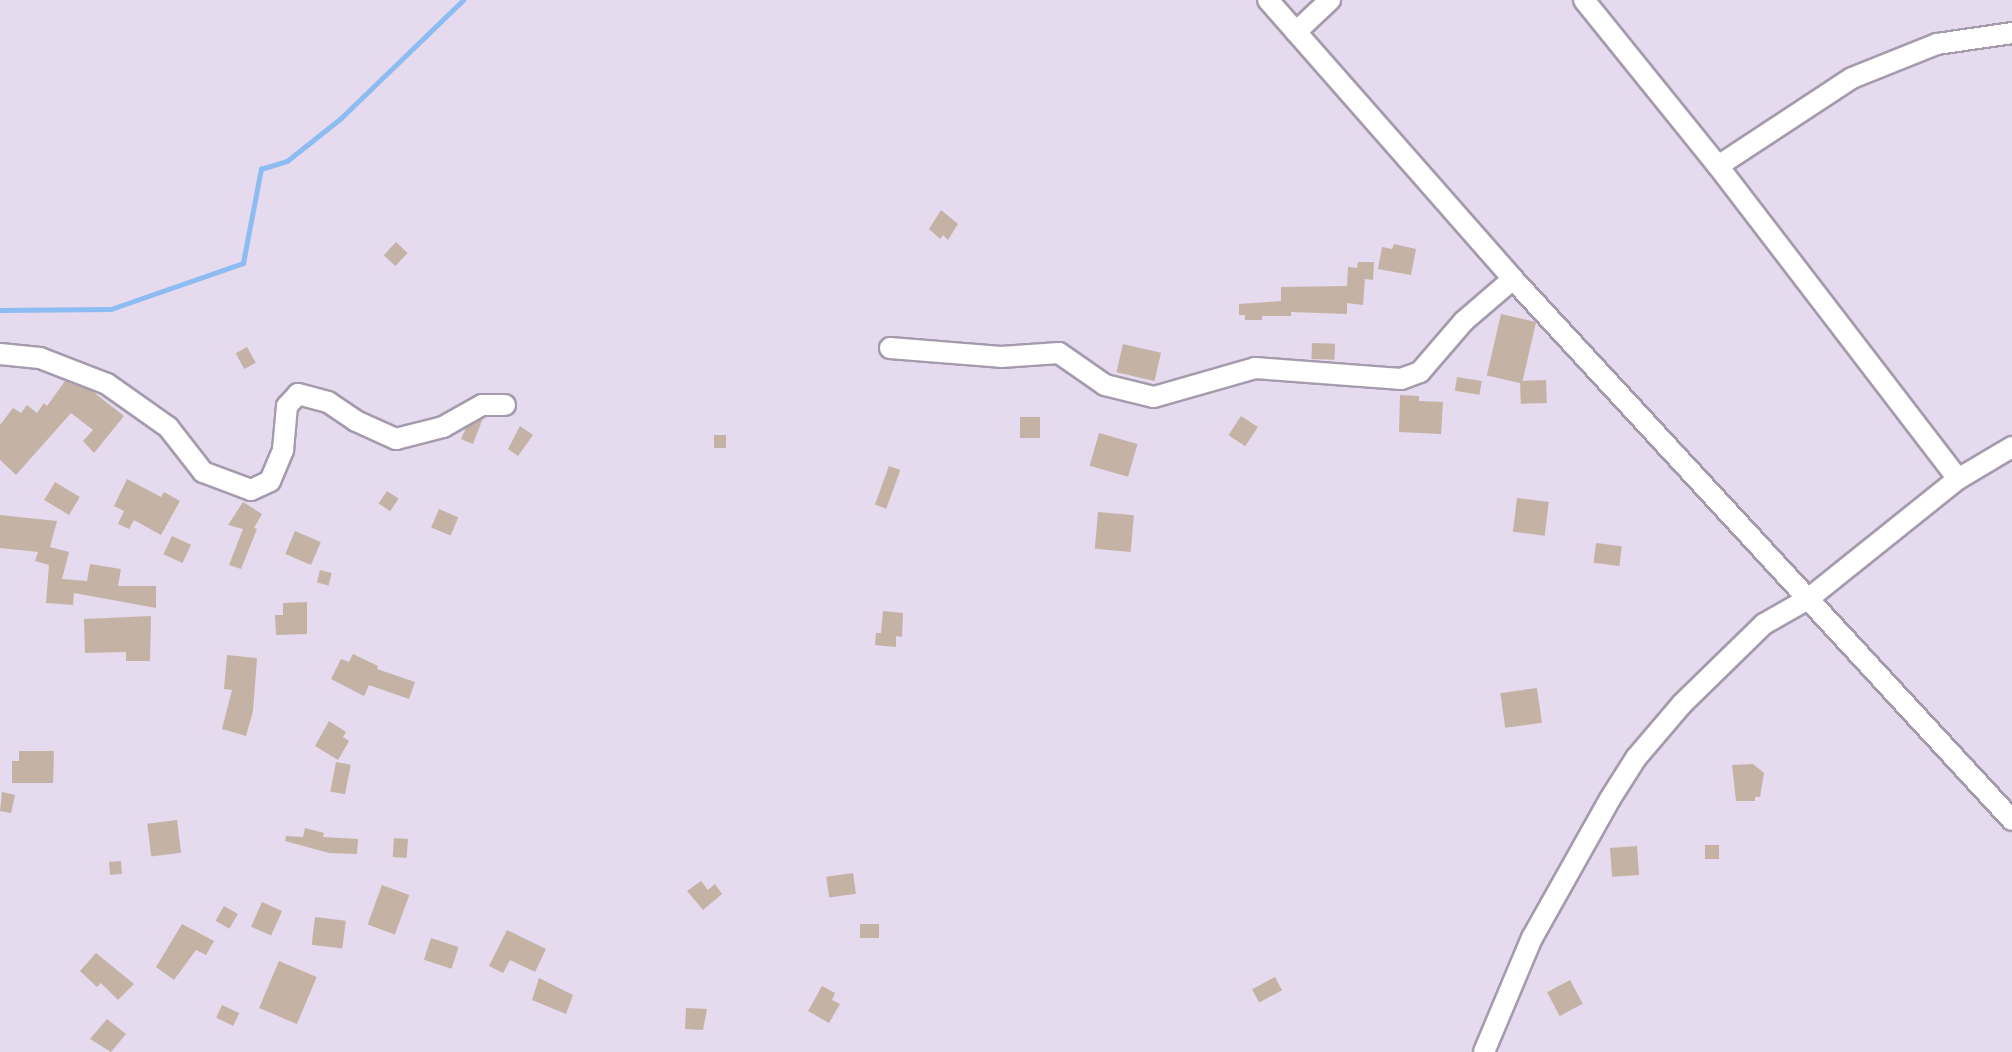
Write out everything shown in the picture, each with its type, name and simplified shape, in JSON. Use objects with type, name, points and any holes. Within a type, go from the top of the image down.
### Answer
[{"type":"street","points":[[1268,0],[1513,279],[2012,820]]},
{"type":"street","points":[[1296,32],[1330,0]]},
{"type":"street","points":[[1584,0],[1718,166],[1958,479]]},
{"type":"street","points":[[1718,166],[1852,78],[1937,44],[2012,33]]},
{"type":"street","points":[[890,348],[1002,357],[1059,353],[1105,385],[1154,397],[1254,369],[1401,379],[1420,372],[1464,321],[1513,279]]},
{"type":"street","points":[[0,354],[40,358],[106,384],[168,427],[203,472],[251,490],[270,481],[283,450],[287,406],[298,394],[328,402],[356,421],[396,439],[443,428],[482,405],[505,405]]},
{"type":"street","points":[[1484,1052],[1532,938],[1636,758],[1682,704],[1764,624],[1808,599],[1958,479],[2012,447]]},
{"type":"building","points":[[941,210],[958,224],[948,240],[943,235],[940,239],[929,229]]},
{"type":"building","points":[[396,242],[408,253],[395,266],[384,255]]},
{"type":"building","points":[[1394,244],[1416,249],[1411,275],[1378,269],[1382,247],[1392,249]]},
{"type":"building","points":[[1358,262],[1374,262],[1373,280],[1365,279],[1363,305],[1347,303],[1347,314],[1291,312],[1291,316],[1262,316],[1262,320],[1245,320],[1245,315],[1239,315],[1239,304],[1281,301],[1281,287],[1347,286],[1348,267],[1357,268]]},
{"type":"building","points":[[1501,314],[1536,322],[1522,383],[1487,375]]},
{"type":"building","points":[[1312,343],[1335,344],[1334,360],[1311,359]]},
{"type":"building","points":[[1123,344],[1161,353],[1154,381],[1116,372]]},
{"type":"building","points":[[247,347],[256,363],[244,369],[236,353]]},
{"type":"building","points":[[1457,377],[1482,381],[1480,395],[1455,391]]},
{"type":"building","points":[[1546,380],[1547,403],[1521,404],[1520,381]]},
{"type":"building","points":[[65,381],[92,391],[124,416],[94,453],[83,441],[93,430],[71,413],[16,475],[0,460],[0,425],[13,408],[21,413],[27,405],[37,413],[44,403],[47,406]]},
{"type":"building","points":[[1400,395],[1419,396],[1419,401],[1443,402],[1441,434],[1399,432]]},
{"type":"building","points":[[1241,416],[1258,427],[1245,446],[1228,435]]},
{"type":"building","points":[[1020,417],[1040,417],[1040,438],[1020,438]]},
{"type":"building","points":[[483,418],[473,444],[461,439],[466,428]]},
{"type":"building","points":[[520,426],[533,435],[518,456],[508,449]]},
{"type":"building","points":[[1099,433],[1137,444],[1128,477],[1090,466]]},
{"type":"building","points":[[714,435],[726,435],[726,448],[714,448]]},
{"type":"building","points":[[889,466],[900,470],[886,509],[875,505]]},
{"type":"building","points":[[127,479],[161,497],[164,492],[180,501],[161,535],[134,520],[129,529],[118,524],[124,511],[114,506]]},
{"type":"building","points":[[55,482],[80,497],[69,515],[44,500]]},
{"type":"building","points":[[387,491],[399,499],[390,511],[379,503]]},
{"type":"building","points":[[1517,498],[1549,502],[1545,536],[1513,532]]},
{"type":"building","points":[[243,502],[262,514],[254,528],[257,529],[241,569],[229,565],[243,529],[228,525]]},
{"type":"building","points":[[439,509],[458,517],[451,536],[431,527]]},
{"type":"building","points":[[1098,512],[1134,515],[1131,552],[1095,549]]},
{"type":"building","points":[[0,515],[57,521],[50,547],[69,552],[62,579],[87,581],[90,564],[121,569],[118,586],[156,586],[156,608],[74,593],[73,605],[46,603],[49,565],[35,561],[38,552],[0,548]]},
{"type":"building","points":[[295,531],[321,542],[311,565],[285,554]]},
{"type":"building","points":[[172,536],[191,545],[183,563],[164,554]]},
{"type":"building","points":[[1596,543],[1622,546],[1619,566],[1594,563]]},
{"type":"building","points":[[320,570],[332,573],[328,586],[317,583]]},
{"type":"building","points":[[307,602],[307,634],[276,635],[275,615],[283,615],[283,603]]},
{"type":"building","points":[[883,611],[903,613],[902,637],[896,636],[896,647],[875,645],[876,633],[881,633]]},
{"type":"building","points":[[151,616],[150,661],[126,661],[126,652],[85,653],[84,619]]},
{"type":"building","points":[[353,654],[378,666],[377,669],[415,682],[409,699],[369,685],[364,696],[331,679],[341,659],[349,662]]},
{"type":"building","points":[[227,655],[257,658],[253,711],[246,736],[222,729],[232,690],[224,689]]},
{"type":"building","points":[[1537,688],[1542,723],[1505,728],[1500,693]]},
{"type":"building","points":[[329,721],[346,732],[343,737],[349,741],[338,760],[315,746]]},
{"type":"building","points":[[19,751],[54,751],[53,783],[12,783],[12,761],[19,761]]},
{"type":"building","points":[[336,762],[351,765],[345,794],[330,791]]},
{"type":"building","points":[[1753,764],[1764,773],[1760,797],[1755,797],[1755,801],[1736,801],[1732,765]]},
{"type":"building","points":[[2,792],[15,795],[11,813],[0,811]]},
{"type":"building","points":[[177,820],[181,853],[151,856],[147,824]]},
{"type":"building","points":[[305,828],[324,833],[323,837],[358,839],[357,854],[329,853],[285,841],[286,836],[303,837]]},
{"type":"building","points":[[394,838],[408,839],[407,858],[393,857]]},
{"type":"building","points":[[1705,845],[1719,845],[1719,859],[1705,859]]},
{"type":"building","points":[[1637,846],[1639,875],[1612,877],[1610,848]]},
{"type":"building","points":[[121,861],[122,874],[110,875],[109,862]]},
{"type":"building","points":[[853,873],[856,894],[829,898],[826,877]]},
{"type":"building","points":[[701,881],[708,890],[715,884],[722,894],[703,910],[687,891]]},
{"type":"building","points":[[382,885],[409,895],[395,934],[368,924]]},
{"type":"building","points":[[262,902],[282,911],[271,936],[251,927]]},
{"type":"building","points":[[224,906],[238,914],[229,929],[216,921]]},
{"type":"building","points":[[315,917],[346,921],[342,949],[312,945]]},
{"type":"building","points":[[182,924],[214,941],[206,955],[196,950],[174,980],[156,967]]},
{"type":"building","points":[[860,924],[879,924],[879,938],[860,938]]},
{"type":"building","points":[[507,930],[546,949],[535,972],[510,960],[503,973],[489,966]]},
{"type":"building","points":[[431,938],[459,947],[451,969],[424,960]]},
{"type":"building","points":[[96,953],[134,984],[118,1000],[101,983],[97,987],[80,971]]},
{"type":"building","points":[[279,961],[317,977],[297,1024],[259,1008]]},
{"type":"building","points":[[1275,977],[1282,990],[1259,1002],[1252,989]]},
{"type":"building","points":[[539,978],[573,995],[566,1014],[532,1000]]},
{"type":"building","points":[[1570,980],[1583,1004],[1560,1016],[1547,992]]},
{"type":"building","points":[[822,986],[835,993],[832,1000],[840,1004],[829,1023],[808,1011]]},
{"type":"building","points":[[222,1005],[239,1013],[233,1026],[216,1018]]},
{"type":"building","points":[[686,1008],[707,1009],[703,1030],[685,1029]]},
{"type":"building","points":[[107,1019],[126,1034],[111,1052],[90,1039]]},
{"type":"waterway","points":[[0,310],[111,309],[243,263],[261,169],[287,161],[341,118],[463,0]]}]
